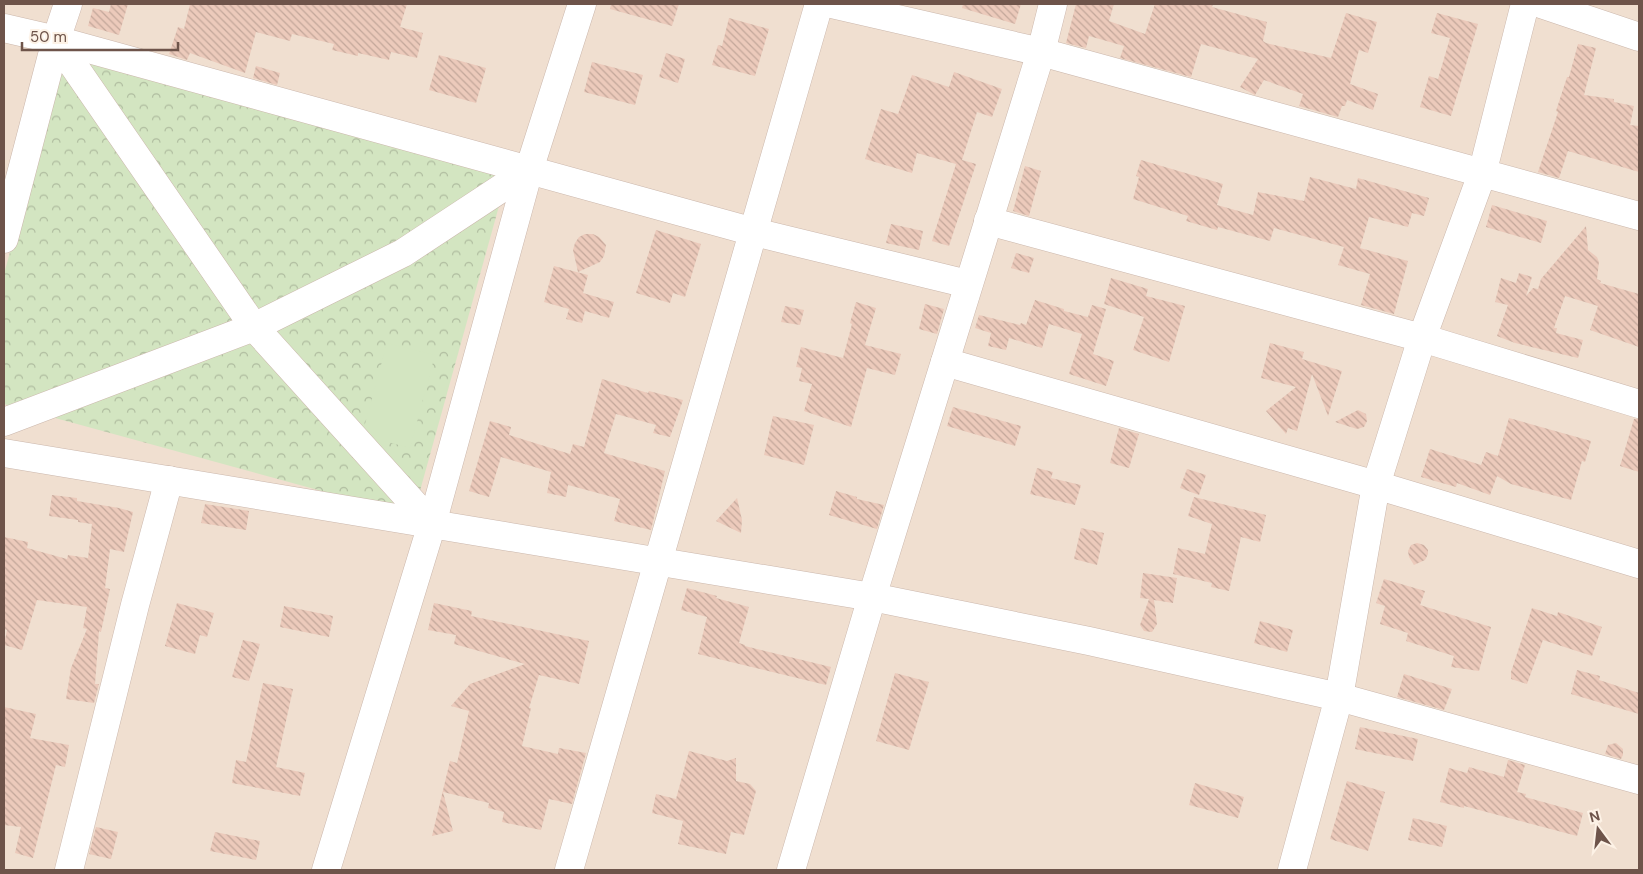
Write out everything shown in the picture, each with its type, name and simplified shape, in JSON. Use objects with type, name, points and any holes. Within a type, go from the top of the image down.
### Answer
[{"type":"street","points":[[4,239],[56,40],[68,4]]},
{"type":"street","points":[[326,870],[432,524],[529,170],[582,4]]},
{"type":"street","points":[[571,870],[657,561],[819,4]]},
{"type":"street","points":[[832,4],[892,10],[1639,216]]},
{"type":"street","points":[[791,870],[872,597],[1041,52],[1053,4]]},
{"type":"street","points":[[1292,870],[1339,697],[1376,485],[1422,338],[1482,174],[1525,4]]},
{"type":"street","points":[[1541,4],[1639,37]]},
{"type":"street","points":[[4,28],[56,40],[754,232],[968,284]]},
{"type":"street","points":[[56,40],[254,327],[432,524]]},
{"type":"street","points":[[4,422],[254,327],[403,253],[529,170]]},
{"type":"street","points":[[988,221],[1422,338],[1639,404]]},
{"type":"street","points":[[945,362],[1376,485],[1639,564]]},
{"type":"street","points":[[4,452],[872,597],[1339,697],[1639,780]]},
{"type":"street","points":[[69,870],[168,480]]},
{"type":"shaded area","points":[[4,4],[1639,4],[1639,870],[4,870]]},
{"type":"green space","points":[[66,49],[509,170],[413,516],[4,404],[4,274]]},
{"type":"green space","points":[[387,343],[435,355],[410,448],[362,435]]},
{"type":"building","points":[[111,4],[128,4],[119,35],[88,26],[93,8],[109,12]]},
{"type":"building","points":[[190,4],[407,4],[400,27],[423,33],[417,58],[391,52],[389,60],[358,53],[358,56],[332,50],[334,44],[292,34],[290,41],[256,32],[245,73],[190,53],[187,60],[169,54],[178,27],[184,29]]},
{"type":"building","points":[[611,4],[679,4],[672,26],[610,9]]},
{"type":"building","points":[[963,4],[1021,4],[1015,24],[962,8]]},
{"type":"building","points":[[1076,4],[1114,4],[1109,21],[1145,34],[1155,4],[1213,4],[1212,7],[1267,22],[1263,41],[1266,43],[1331,58],[1346,13],[1377,22],[1368,53],[1359,50],[1350,84],[1378,94],[1373,110],[1347,100],[1345,106],[1342,106],[1338,117],[1299,106],[1303,94],[1264,80],[1255,95],[1240,87],[1258,59],[1201,44],[1191,77],[1120,58],[1124,46],[1089,36],[1086,48],[1066,43]]},
{"type":"building","points":[[1437,13],[1478,24],[1451,116],[1420,107],[1429,76],[1438,79],[1450,38],[1431,33]]},
{"type":"building","points":[[729,18],[769,29],[755,76],[712,65],[718,45],[722,46]]},
{"type":"building","points":[[1578,44],[1596,48],[1584,95],[1614,99],[1614,102],[1634,106],[1630,125],[1639,126],[1639,172],[1568,151],[1559,178],[1538,172]]},
{"type":"building","points":[[666,53],[685,59],[678,83],[659,77]]},
{"type":"building","points":[[439,55],[486,68],[476,103],[429,90]]},
{"type":"building","points":[[592,62],[643,75],[635,105],[584,92]]},
{"type":"building","points":[[256,66],[280,73],[277,85],[253,78]]},
{"type":"building","points":[[954,72],[1002,89],[992,117],[977,112],[962,160],[976,164],[949,246],[932,241],[956,164],[917,153],[912,173],[865,159],[881,109],[898,114],[912,75],[949,87]]},
{"type":"building","points":[[1141,160],[1223,184],[1217,205],[1253,215],[1258,192],[1304,201],[1310,177],[1356,189],[1358,178],[1429,198],[1424,216],[1412,213],[1408,227],[1369,217],[1360,248],[1408,261],[1394,314],[1361,305],[1370,274],[1338,265],[1344,247],[1274,228],[1270,241],[1218,227],[1217,230],[1186,221],[1188,216],[1133,199],[1139,177],[1136,176]]},
{"type":"building","points":[[1025,166],[1041,171],[1029,216],[1013,211]]},
{"type":"building","points":[[1492,205],[1547,221],[1541,243],[1486,227]]},
{"type":"building","points":[[891,224],[923,231],[919,250],[886,243]]},
{"type":"building","points":[[1586,226],[1588,250],[1597,257],[1599,262],[1597,279],[1601,281],[1600,283],[1639,294],[1639,347],[1590,330],[1598,306],[1565,296],[1554,328],[1557,328],[1556,333],[1583,340],[1578,358],[1515,343],[1497,336],[1508,305],[1495,302],[1501,278],[1516,283],[1519,273],[1532,277],[1526,296],[1533,288],[1538,289],[1541,279]]},
{"type":"building","points":[[656,230],[701,244],[685,297],[673,293],[670,303],[636,293]]},
{"type":"building","points":[[585,234],[593,234],[599,237],[606,245],[604,256],[600,262],[578,272],[573,250],[579,237]]},
{"type":"building","points":[[1016,253],[1034,258],[1029,273],[1011,268]]},
{"type":"building","points":[[554,266],[588,275],[583,293],[614,302],[609,318],[585,311],[582,323],[566,319],[569,309],[544,302]]},
{"type":"building","points":[[1111,278],[1148,289],[1146,296],[1185,306],[1169,362],[1133,350],[1144,317],[1104,304]]},
{"type":"building","points":[[1035,300],[1064,309],[1064,311],[1088,317],[1092,305],[1106,309],[1093,354],[1114,361],[1106,386],[1069,374],[1082,334],[1049,324],[1042,348],[1009,338],[1006,350],[988,346],[991,333],[975,328],[979,315],[1026,325]]},
{"type":"building","points":[[856,302],[876,308],[865,345],[901,354],[895,375],[867,368],[851,427],[804,411],[812,384],[799,381],[802,368],[796,367],[801,347],[843,358]]},
{"type":"building","points":[[925,304],[944,309],[937,334],[919,329]]},
{"type":"building","points":[[785,306],[804,310],[800,325],[781,322]]},
{"type":"building","points":[[1270,343],[1304,352],[1302,359],[1342,371],[1328,416],[1312,374],[1297,431],[1288,428],[1286,434],[1266,411],[1296,387],[1261,378]]},
{"type":"building","points":[[602,379],[648,393],[649,391],[683,400],[670,437],[653,433],[656,425],[616,414],[604,453],[665,471],[651,530],[614,521],[620,499],[568,485],[566,497],[547,493],[551,472],[501,457],[489,497],[469,491],[490,421],[511,427],[509,435],[570,454],[573,444],[584,447]]},
{"type":"building","points":[[953,407],[1021,426],[1015,446],[947,426]]},
{"type":"building","points":[[1358,410],[1366,414],[1367,421],[1364,427],[1357,429],[1335,422]]},
{"type":"building","points":[[773,416],[814,425],[804,465],[764,455]]},
{"type":"building","points":[[1509,418],[1591,441],[1585,462],[1582,461],[1571,500],[1511,484],[1497,476],[1490,495],[1457,483],[1456,487],[1421,477],[1430,449],[1481,465],[1486,452],[1498,456]]},
{"type":"building","points":[[1634,419],[1639,419],[1639,472],[1620,466]]},
{"type":"building","points":[[1119,428],[1139,434],[1129,468],[1110,463]]},
{"type":"building","points":[[1037,468],[1053,472],[1051,478],[1081,485],[1075,505],[1030,494]]},
{"type":"building","points":[[1187,469],[1206,475],[1199,495],[1180,488]]},
{"type":"building","points":[[836,491],[857,497],[857,499],[884,505],[877,529],[829,515]]},
{"type":"building","points":[[52,495],[77,498],[77,501],[133,512],[124,552],[110,549],[105,588],[110,589],[101,632],[99,631],[95,684],[99,684],[94,703],[66,699],[71,668],[87,629],[83,628],[87,607],[37,600],[22,650],[4,645],[7,630],[4,629],[4,537],[28,542],[27,548],[67,559],[68,555],[88,558],[92,524],[49,516]]},
{"type":"building","points":[[1194,497],[1266,515],[1260,542],[1241,537],[1229,591],[1211,587],[1212,583],[1173,574],[1178,548],[1205,554],[1212,524],[1188,516]]},
{"type":"building","points":[[737,498],[742,520],[741,533],[716,521]]},
{"type":"building","points":[[205,504],[249,511],[246,530],[201,523]]},
{"type":"building","points":[[1081,528],[1104,533],[1097,565],[1074,559]]},
{"type":"building","points":[[1417,543],[1424,545],[1428,550],[1428,554],[1425,560],[1414,565],[1408,551],[1411,545]]},
{"type":"building","points":[[1143,573],[1177,578],[1173,603],[1154,600],[1157,624],[1152,632],[1144,631],[1140,625],[1149,599],[1140,598]]},
{"type":"building","points":[[1384,579],[1425,591],[1420,605],[1491,627],[1479,671],[1451,667],[1454,656],[1406,641],[1408,633],[1380,624],[1385,606],[1376,603]]},
{"type":"building","points":[[687,588],[749,607],[739,643],[831,667],[826,685],[698,654],[707,617],[681,610]]},
{"type":"building","points":[[177,603],[214,613],[207,637],[200,635],[195,654],[165,646]]},
{"type":"building","points":[[434,603],[472,611],[471,616],[589,641],[579,684],[539,675],[529,708],[531,708],[522,746],[558,754],[559,748],[586,753],[572,804],[549,799],[541,830],[502,822],[504,812],[488,808],[489,803],[443,792],[453,831],[432,836],[450,761],[457,763],[469,711],[451,706],[470,684],[525,664],[454,644],[456,635],[428,630]]},
{"type":"building","points":[[284,606],[333,616],[329,637],[280,627]]},
{"type":"building","points":[[1532,608],[1557,616],[1558,612],[1602,627],[1592,656],[1543,640],[1527,684],[1511,679],[1511,672]]},
{"type":"building","points":[[1260,621],[1293,630],[1287,652],[1254,643]]},
{"type":"building","points":[[243,640],[260,644],[249,681],[232,677]]},
{"type":"building","points":[[1577,670],[1600,676],[1599,680],[1639,693],[1639,714],[1571,694]]},
{"type":"building","points":[[895,673],[929,682],[909,750],[876,741]]},
{"type":"building","points":[[1404,674],[1452,689],[1444,710],[1397,697]]},
{"type":"building","points":[[263,683],[293,689],[276,767],[305,773],[300,796],[232,783],[236,760],[246,762]]},
{"type":"building","points":[[4,707],[36,714],[30,738],[69,745],[65,767],[56,765],[33,858],[15,853],[21,827],[4,825]]},
{"type":"building","points":[[1360,727],[1418,739],[1413,761],[1355,749]]},
{"type":"building","points":[[1616,743],[1623,749],[1621,759],[1605,754],[1608,745]]},
{"type":"building","points":[[689,751],[727,761],[736,758],[736,781],[750,784],[756,791],[744,835],[731,832],[726,854],[678,844],[683,821],[652,813],[656,794],[676,799]]},
{"type":"building","points":[[1508,760],[1525,765],[1517,792],[1526,794],[1525,797],[1583,813],[1577,836],[1464,806],[1464,808],[1440,802],[1449,768],[1467,773],[1469,767],[1504,777]]},
{"type":"building","points":[[1347,781],[1385,792],[1368,851],[1330,839]]},
{"type":"building","points":[[1195,783],[1244,797],[1238,818],[1189,805]]},
{"type":"building","points":[[1413,818],[1447,826],[1442,847],[1408,840]]},
{"type":"building","points":[[96,827],[118,832],[111,859],[89,854]]},
{"type":"building","points":[[215,832],[260,841],[256,860],[210,851]]}]
